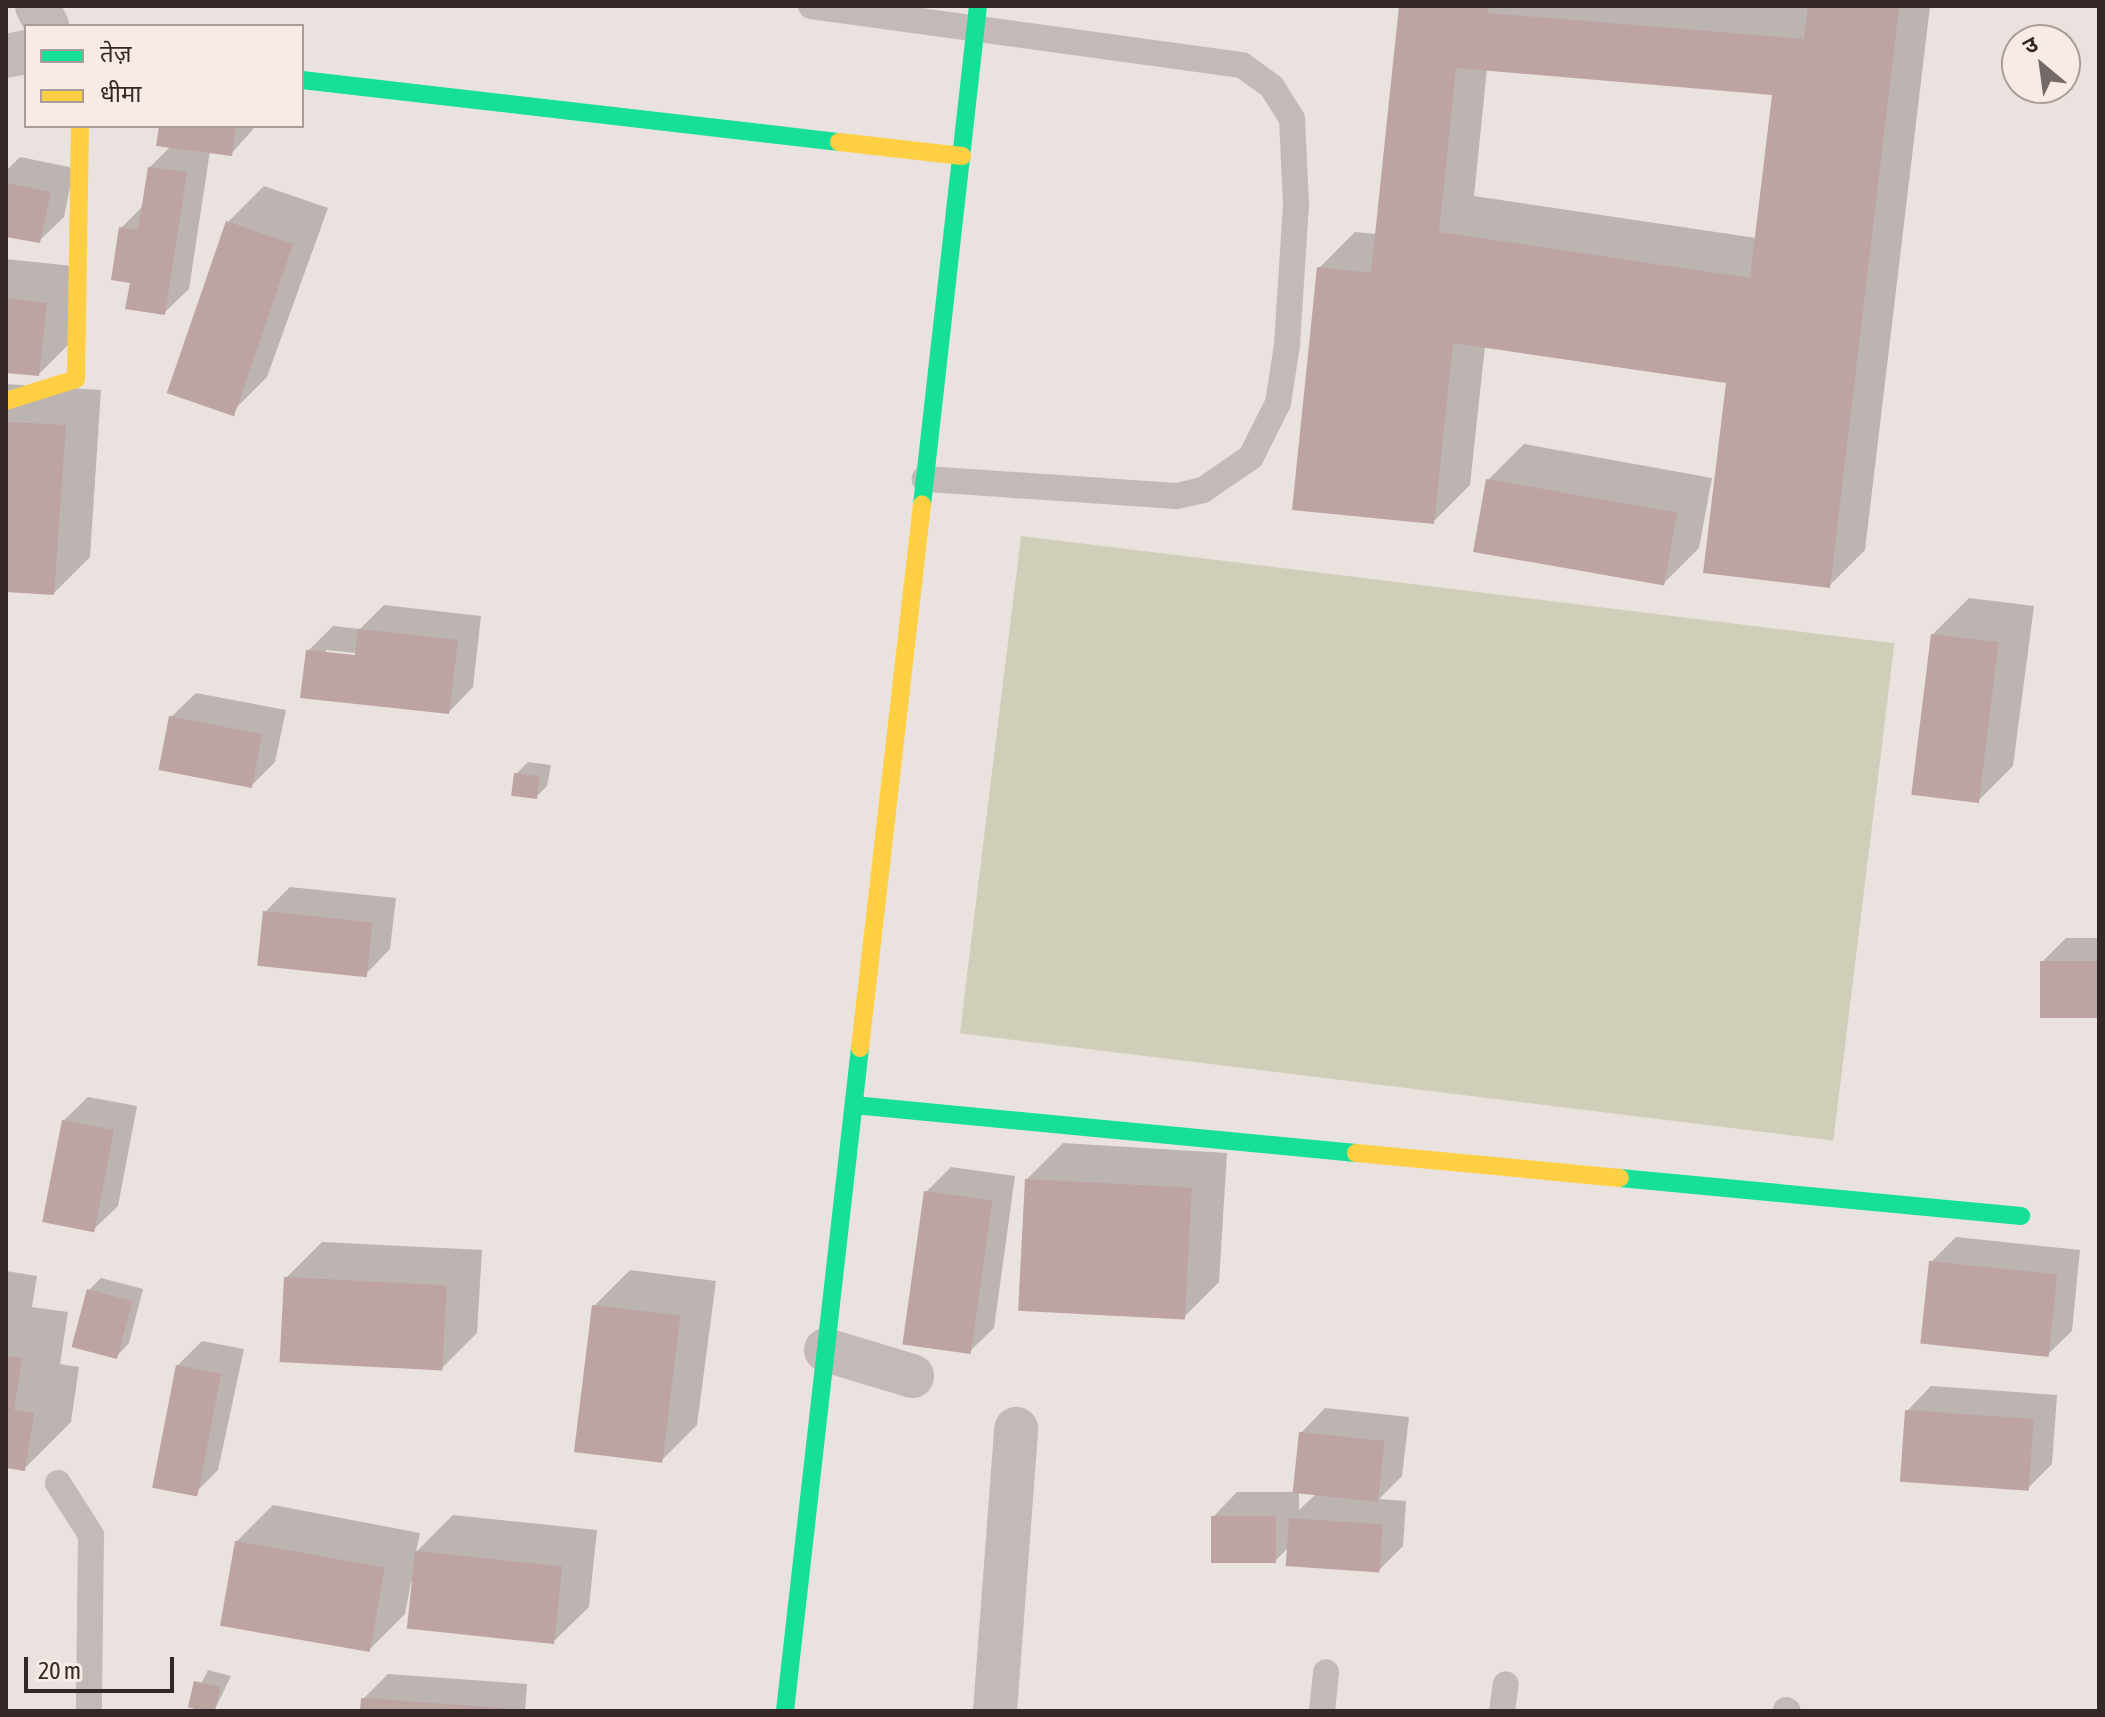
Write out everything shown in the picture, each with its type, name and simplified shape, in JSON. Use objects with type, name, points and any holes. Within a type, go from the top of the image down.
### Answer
[{"type":"street","points":[[37,6],[46,24]]},
{"type":"street","points":[[785,1711],[977,18]]},
{"type":"street","points":[[304,80],[962,156]]},
{"type":"street","points":[[6,401],[76,379],[80,128]]},
{"type":"street","points":[[854,1105],[2021,1216]]},
{"type":"street","points":[[826,1350],[912,1376]]},
{"type":"street","points":[[995,1711],[1016,1429]]},
{"type":"lane","points":[[811,6],[977,18],[1180,51],[1242,65],[1272,87],[1292,119],[1296,205],[1287,345],[1278,403],[1251,457],[1203,490],[1176,496],[925,479]]},
{"type":"lane","points":[[58,1483],[91,1535],[89,1711]]},
{"type":"lane","points":[[1322,1711],[1326,1672]]},
{"type":"lane","points":[[1502,1711],[1506,1684]]},
{"type":"shaded area","points":[[1021,536],[1894,643],[1833,1141],[960,1033]]},
{"type":"building","points":[[1399,6],[1488,6],[1488,13],[1804,39],[1808,6],[1899,8],[1830,588],[1703,573],[1726,383],[1453,343],[1434,524],[1292,510],[1317,267],[1371,273]],"holes":[[[1456,68],[1772,95],[1750,278],[1439,232]]]},
{"type":"building","points":[[159,128],[236,128],[232,156],[156,146]]},
{"type":"building","points":[[148,167],[187,172],[165,315],[125,309],[130,283],[111,280],[119,227],[138,230]]},
{"type":"building","points":[[6,183],[51,192],[40,243],[6,237]]},
{"type":"building","points":[[226,221],[293,244],[234,416],[167,393]]},
{"type":"building","points":[[6,298],[47,303],[39,376],[6,373]]},
{"type":"building","points":[[6,422],[66,425],[54,595],[6,592]]},
{"type":"building","points":[[1486,479],[1677,513],[1664,586],[1473,552]]},
{"type":"building","points":[[358,629],[458,640],[449,714],[300,698],[306,650],[355,655]]},
{"type":"building","points":[[1931,634],[1998,642],[1979,803],[1911,795]]},
{"type":"building","points":[[169,716],[262,734],[252,788],[159,770]]},
{"type":"building","points":[[514,773],[540,776],[537,799],[511,796]]},
{"type":"building","points":[[263,911],[372,922],[367,977],[257,966]]},
{"type":"building","points":[[2040,961],[2099,961],[2099,1018],[2040,1018]]},
{"type":"building","points":[[62,1120],[114,1130],[94,1232],[42,1222]]},
{"type":"building","points":[[1025,1179],[1192,1188],[1185,1320],[1018,1311]]},
{"type":"building","points":[[924,1191],[992,1201],[971,1354],[902,1344]]},
{"type":"building","points":[[1929,1261],[2057,1274],[2049,1357],[1920,1344]]},
{"type":"building","points":[[284,1277],[447,1286],[442,1370],[280,1362]]},
{"type":"building","points":[[87,1289],[132,1301],[117,1359],[71,1347]]},
{"type":"building","points":[[592,1305],[680,1316],[662,1463],[574,1452]]},
{"type":"building","points":[[6,1356],[22,1358],[14,1410],[34,1413],[25,1471],[6,1468]]},
{"type":"building","points":[[176,1365],[221,1374],[197,1496],[152,1488]]},
{"type":"building","points":[[1905,1410],[2034,1419],[2029,1491],[1900,1482]]},
{"type":"building","points":[[1299,1432],[1385,1441],[1378,1502],[1293,1493]]},
{"type":"building","points":[[1211,1516],[1276,1516],[1276,1563],[1211,1563]]},
{"type":"building","points":[[1289,1518],[1383,1525],[1379,1572],[1286,1566]]},
{"type":"building","points":[[235,1541],[385,1567],[370,1652],[220,1626]]},
{"type":"building","points":[[415,1551],[562,1566],[554,1644],[407,1629]]},
{"type":"building","points":[[194,1681],[220,1687],[215,1711],[188,1707]]},
{"type":"building","points":[[361,1698],[503,1708],[503,1711],[360,1711]]},
{"type":"traffic: fast","points":[[922,505],[978,6]]},
{"type":"traffic: fast","points":[[304,80],[839,142]]},
{"type":"traffic: fast","points":[[785,1711],[860,1048]]},
{"type":"traffic: fast","points":[[854,1105],[1356,1153]]},
{"type":"traffic: fast","points":[[1620,1178],[2021,1216]]},
{"type":"traffic: slow","points":[[6,401],[76,379],[80,128]]},
{"type":"traffic: slow","points":[[839,142],[962,156]]},
{"type":"traffic: slow","points":[[860,1048],[922,505]]},
{"type":"traffic: slow","points":[[1356,1153],[1620,1178]]}]
